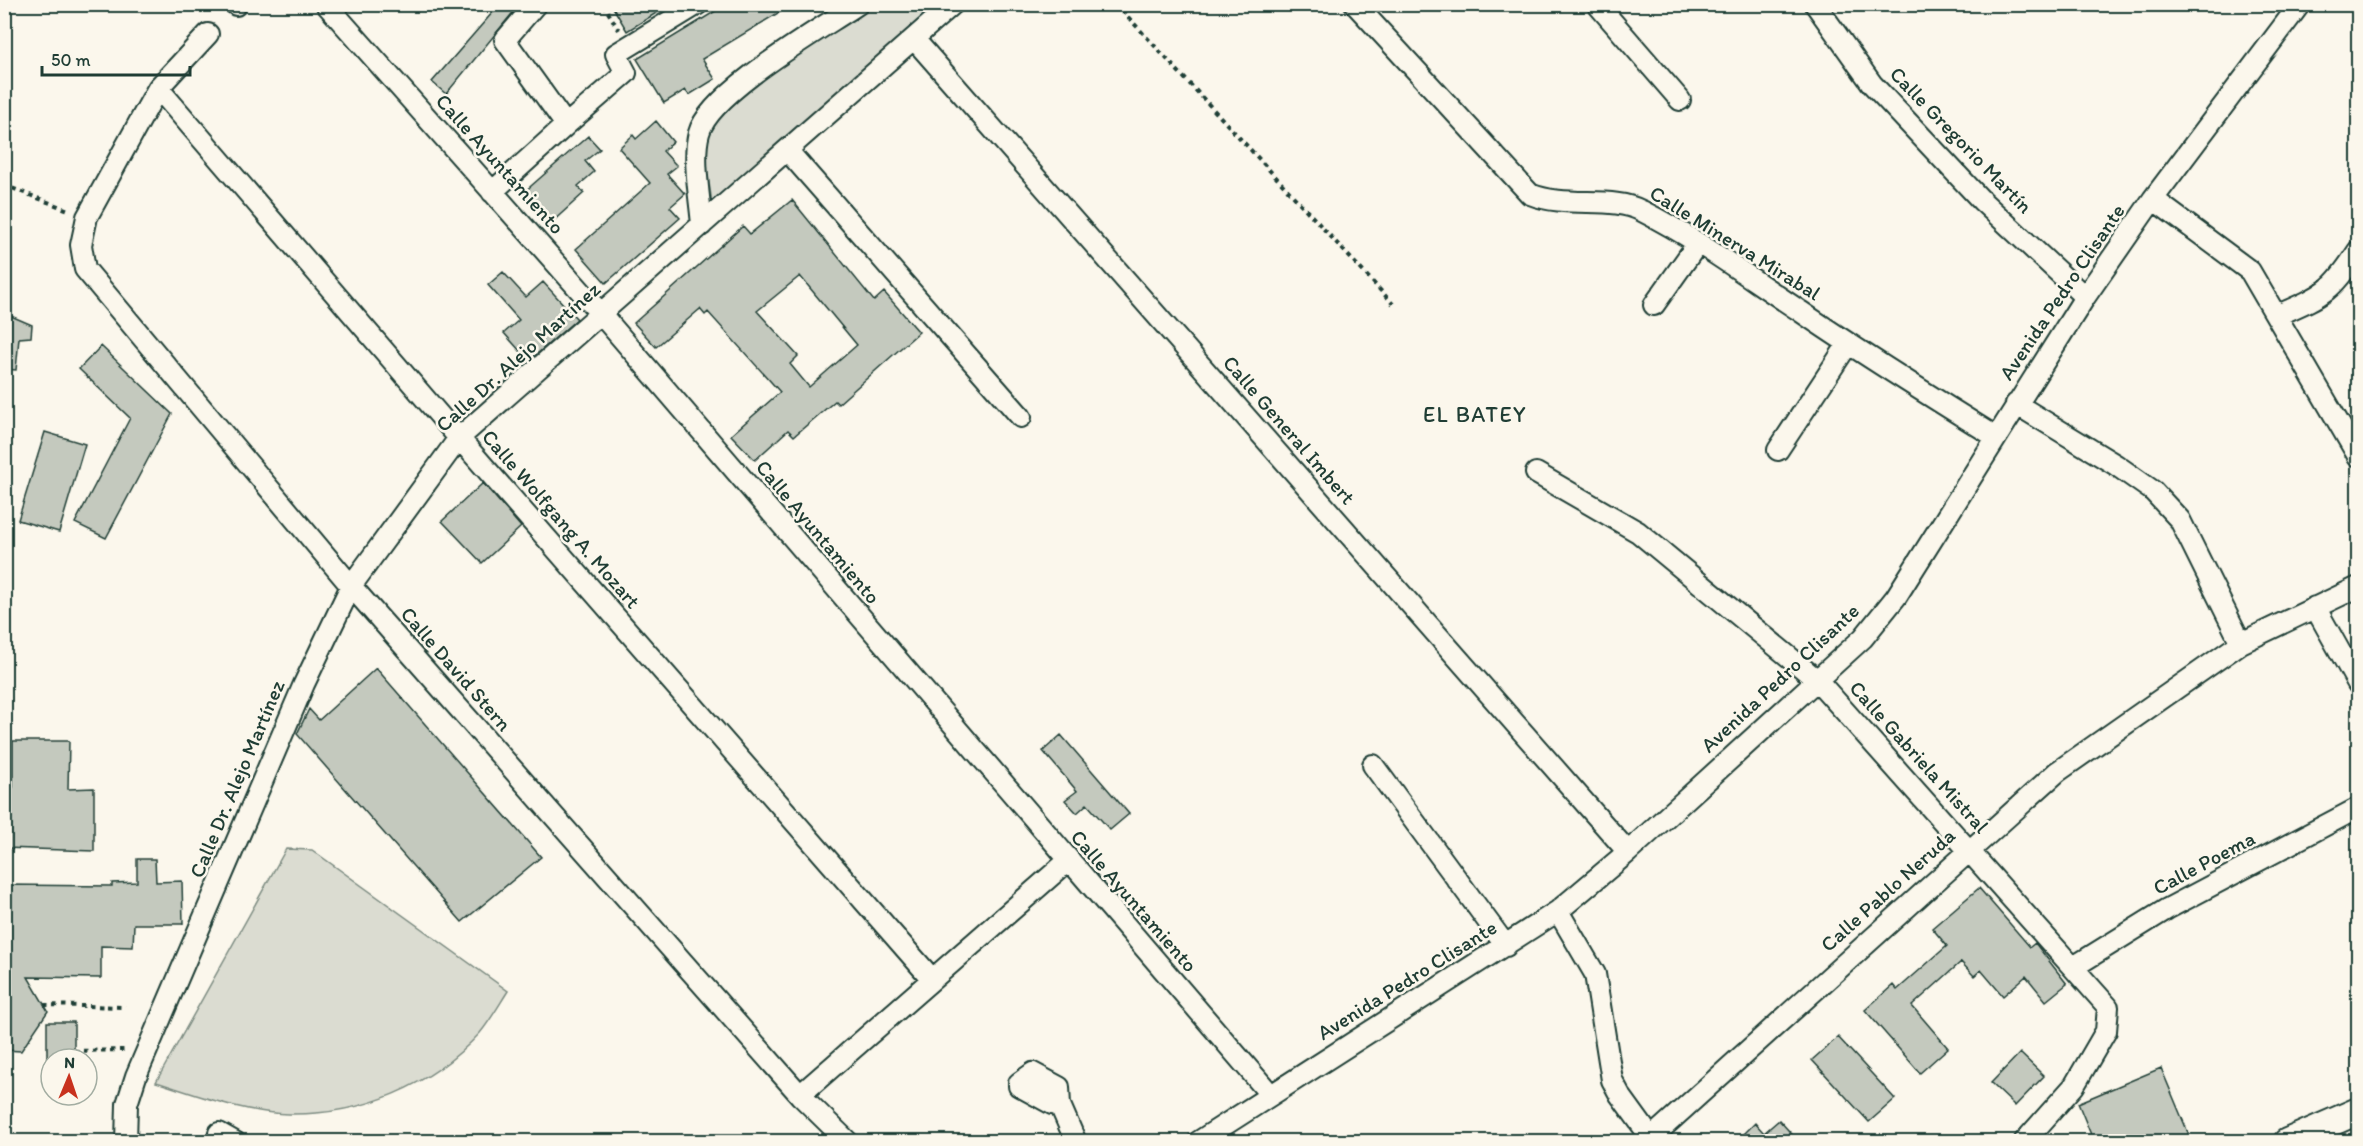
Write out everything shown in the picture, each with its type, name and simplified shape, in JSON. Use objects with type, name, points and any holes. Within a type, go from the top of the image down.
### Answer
[{"type":"main road","points":[[2288,1142],[2358,1111]]},
{"type":"street","name":"Calle Ayuntamiento","points":[[326,4],[601,314],[1270,1094]]},
{"type":"street","points":[[536,4],[505,40],[566,125]]},
{"type":"street","points":[[492,192],[626,73],[616,54],[698,4]]},
{"type":"street","points":[[702,225],[697,151],[699,134],[705,120],[725,97],[858,4]]},
{"type":"street","name":"Calle Dr. Alejo Martínez","points":[[126,1142],[127,1104],[136,1076],[304,684],[351,586],[459,438],[953,4]]},
{"type":"street","name":"Calle Minerva Mirabal","points":[[1355,4],[1530,194],[1557,202],[1630,206],[1698,243],[1848,344],[1996,437]]},
{"type":"street","points":[[1597,4],[1680,100]]},
{"type":"street","name":"Calle Gregorio Martín","points":[[1815,4],[1872,84],[1982,201],[2085,297]]},
{"type":"street","name":"Avenida Pedro Clisante","points":[[1198,1142],[1558,911],[1628,852],[1863,638],[1896,597],[2085,297],[2153,199],[2300,4]]},
{"type":"street","points":[[87,217],[158,88],[208,34]]},
{"type":"street","name":"Calle General Imbert","points":[[914,39],[1628,852]]},
{"type":"street","name":"Calle Wolfgang A. Mozart","points":[[158,88],[459,438],[932,979]]},
{"type":"street","points":[[787,150],[1021,417]]},
{"type":"street","points":[[2153,199],[2250,271],[2278,315],[2358,456]]},
{"type":"street","name":"Calle David Stern","points":[[87,217],[81,245],[85,269],[351,586],[800,1095],[848,1142]]},
{"type":"street","points":[[1654,305],[1698,243]]},
{"type":"street","points":[[2278,315],[2325,294],[2339,280],[2358,251]]},
{"type":"street","points":[[1778,450],[1848,344]]},
{"type":"street","points":[[2016,404],[2116,465],[2153,491],[2180,520],[2241,643]]},
{"type":"street","name":"Calle Gabriela Mistral","points":[[1536,473],[1638,532],[1817,680],[2075,966],[2108,1007],[2106,1031],[2074,1086],[2024,1142]]},
{"type":"street","name":"Calle Pablo Neruda","points":[[1652,1140],[1969,848],[2056,772],[2241,643],[2358,587]]},
{"type":"street","points":[[2315,607],[2358,684]]},
{"type":"street","points":[[1373,765],[1506,946]]},
{"type":"street","name":"Calle Poema","points":[[2075,966],[2167,909],[2358,808]]},
{"type":"street","points":[[800,1095],[1068,861]]},
{"type":"street","points":[[1558,911],[1595,974],[1607,1064],[1612,1080],[1652,1140]]},
{"type":"street","points":[[1060,1105],[1076,1142]]},
{"type":"path","points":[[603,4],[629,45]]},
{"type":"path","points":[[1116,4],[1393,304]]},
{"type":"path","points":[[4,185],[87,217]]},
{"type":"path","points":[[44,1005],[125,1007]]},
{"type":"path","points":[[99,1050],[125,1050]]},
{"type":"shaded area","points":[[872,5],[947,5],[713,209],[706,146],[710,126],[718,115],[784,63]]},
{"type":"shaded area","points":[[286,849],[312,850],[508,991],[480,1033],[439,1069],[417,1083],[368,1103],[316,1113],[289,1114],[255,1110],[221,1102],[156,1082]]},
{"type":"building","points":[[500,4],[520,4],[446,94],[432,82]]},
{"type":"building","points":[[611,4],[671,4],[627,31]]},
{"type":"building","points":[[727,4],[793,4],[702,59],[715,79],[689,95],[685,90],[664,103],[637,59]]},
{"type":"building","points":[[656,121],[673,142],[663,151],[677,166],[667,174],[685,194],[670,207],[680,218],[606,283],[576,249],[650,183],[619,148],[633,135],[636,139]]},
{"type":"building","points":[[588,136],[600,149],[585,161],[594,172],[578,186],[584,193],[550,224],[523,193]]},
{"type":"building","points":[[792,200],[874,301],[884,292],[919,332],[838,404],[835,401],[794,436],[788,430],[755,460],[731,435],[780,392],[708,312],[705,315],[700,309],[656,347],[634,323],[743,226],[750,234]],"holes":[[[800,276],[857,345],[809,387],[790,364],[798,356],[757,311]]]},
{"type":"building","points":[[503,272],[526,297],[543,282],[577,319],[529,361],[504,333],[519,320],[488,285]]},
{"type":"building","points":[[4,313],[32,325],[31,337],[19,338],[16,370],[4,369]]},
{"type":"building","points":[[101,346],[172,414],[106,538],[75,523],[130,418],[79,369]]},
{"type":"building","points":[[45,432],[85,444],[59,532],[18,520]]},
{"type":"building","points":[[483,483],[521,527],[482,563],[442,521]]},
{"type":"building","points":[[376,668],[541,857],[462,922],[297,734],[309,709],[319,720]]},
{"type":"building","points":[[1061,735],[1129,814],[1110,830],[1087,804],[1077,813],[1065,800],[1077,791],[1043,751]]},
{"type":"building","points":[[13,741],[69,741],[68,789],[94,788],[94,851],[4,848],[4,787],[13,787]]},
{"type":"building","points":[[137,859],[155,859],[156,882],[182,881],[183,924],[134,924],[133,947],[101,946],[101,978],[28,977],[48,1011],[21,1051],[4,1050],[4,885],[112,886],[112,883],[137,882]]},
{"type":"building","points":[[1979,888],[2030,947],[2035,943],[2067,984],[2046,1001],[2026,976],[2003,996],[1981,970],[1974,976],[1961,962],[1912,1006],[1948,1048],[1920,1073],[1865,1010],[1893,985],[1897,990],[1947,946],[1932,928]]},
{"type":"building","points":[[47,1022],[74,1022],[74,1047],[47,1047]]},
{"type":"building","points":[[1838,1037],[1895,1099],[1869,1122],[1812,1060]]},
{"type":"building","points":[[2020,1053],[2044,1076],[2015,1106],[1991,1083]]},
{"type":"building","points":[[2161,1068],[2192,1142],[2094,1142],[2078,1103]]},
{"type":"building","points":[[1779,1120],[1799,1142],[1736,1142],[1755,1123],[1764,1133]]},
{"type":"district","name":"EL BATEY","points":[[1475,414]]}]
